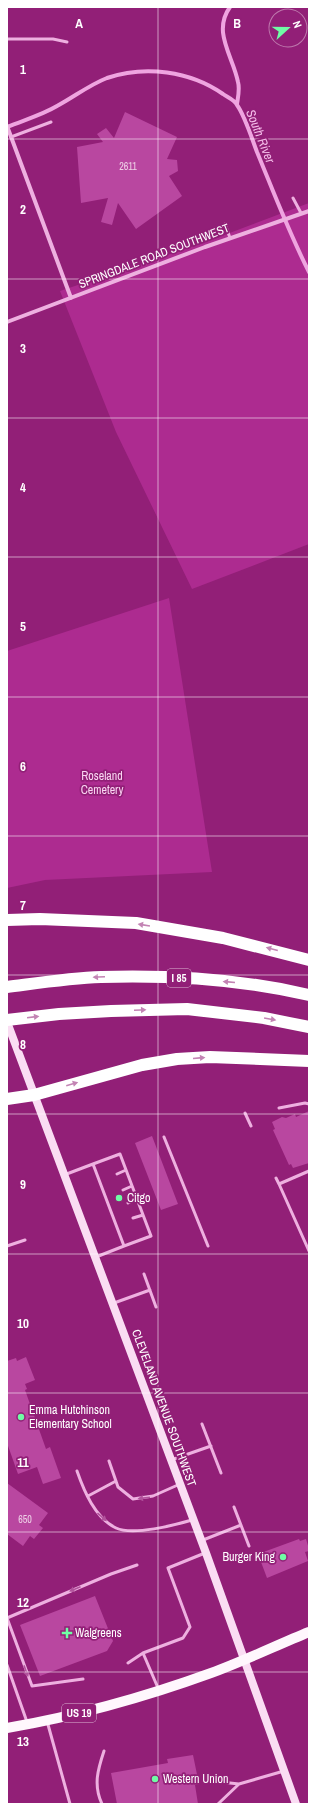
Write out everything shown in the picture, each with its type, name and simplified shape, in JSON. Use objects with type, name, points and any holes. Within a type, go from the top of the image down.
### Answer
[{"type":"highway","points":[[7,920],[40,919],[136,923],[223,938],[309,960]]},
{"type":"highway","name":"I 85","points":[[7,987],[100,977],[191,978],[242,983],[309,995]]},
{"type":"highway","points":[[7,1021],[60,1014],[146,1009],[187,1009],[264,1018],[309,1027]]},
{"type":"highway","points":[[7,1099],[34,1095],[134,1067],[177,1059],[210,1057],[309,1061]]},
{"type":"main road","name":"CLEVELAND AVENUE SOUTHWEST","points":[[7,1021],[206,1553],[243,1660],[296,1804]]},
{"type":"main road","name":"US 19","points":[[7,1728],[48,1721],[159,1691],[243,1660],[309,1632]]},
{"type":"street","points":[[7,126],[71,298]]},
{"type":"street","name":"SPRINGDALE ROAD SOUTHWEST","points":[[7,322],[230,238],[309,210]]},
{"type":"lane","points":[[7,39],[53,39],[67,42]]},
{"type":"lane","points":[[11,137],[51,122]]},
{"type":"lane","points":[[293,198],[301,214]]},
{"type":"lane","points":[[225,224],[230,238]]},
{"type":"lane","points":[[279,1108],[305,1103],[309,1104]]},
{"type":"lane","points":[[245,1113],[251,1126]]},
{"type":"lane","points":[[164,1137],[208,1246]]},
{"type":"lane","points":[[64,1175],[120,1154],[151,1236],[95,1258]]},
{"type":"lane","points":[[93,1164],[113,1209],[124,1246]]},
{"type":"lane","points":[[117,1174],[126,1170]]},
{"type":"lane","points":[[279,1184],[309,1170]]},
{"type":"lane","points":[[276,1178],[309,1251]]},
{"type":"lane","points":[[100,1181],[104,1179]]},
{"type":"lane","points":[[123,1190],[132,1186]]},
{"type":"lane","points":[[128,1203],[137,1199]]},
{"type":"lane","points":[[133,1218],[143,1215]]},
{"type":"lane","points":[[7,1246],[25,1240]]},
{"type":"lane","points":[[144,1274],[156,1306]]},
{"type":"lane","points":[[113,1304],[150,1290]]},
{"type":"lane","points":[[202,1424],[221,1474]]},
{"type":"lane","points":[[171,1460],[211,1446]]},
{"type":"lane","points":[[109,1462],[118,1487],[132,1499],[153,1496],[180,1484]]},
{"type":"lane","points":[[77,1471],[97,1513],[116,1528],[133,1530],[168,1527],[193,1520]]},
{"type":"lane","points":[[88,1496],[116,1482]]},
{"type":"lane","points":[[234,1508],[249,1546]]},
{"type":"lane","points":[[201,1541],[241,1525]]},
{"type":"lane","points":[[128,1663],[143,1653],[184,1638],[190,1627],[168,1568],[206,1553]]},
{"type":"lane","points":[[83,1678],[32,1686],[7,1618],[111,1574],[137,1565]]},
{"type":"lane","points":[[143,1653],[159,1691]]},
{"type":"lane","points":[[7,1666],[27,1725]]},
{"type":"lane","points":[[48,1721],[70,1804]]},
{"type":"lane","points":[[102,1804],[97,1794],[97,1771],[104,1751]]},
{"type":"lane","points":[[221,1782],[239,1784],[284,1771]]},
{"type":"lane","points":[[218,1804],[239,1784]]},
{"type":"green space","points":[[309,203],[309,544],[192,589],[116,432],[60,291],[206,242]]},
{"type":"green space","name":"Roseland Cemetery","points":[[169,598],[212,872],[45,880],[7,888],[7,651]]},
{"type":"building","points":[[125,112],[177,137],[167,159],[177,160],[178,171],[169,176],[182,196],[136,229],[118,203],[112,225],[101,222],[108,198],[81,203],[77,147],[103,142],[97,134],[106,128],[114,138]]},
{"type":"building","points":[[309,1111],[309,1163],[293,1168],[291,1164],[289,1165],[273,1130],[275,1129],[272,1122],[282,1117],[286,1118],[295,1114],[296,1117]]},
{"type":"building","points":[[152,1136],[178,1204],[161,1210],[135,1143]]},
{"type":"building","name":"Emma Hutchinson Elementary School","points":[[26,1357],[35,1380],[25,1384],[27,1389],[25,1390],[46,1449],[50,1447],[61,1478],[43,1484],[37,1467],[18,1474],[7,1443],[7,1361],[16,1358],[17,1361]]},
{"type":"building","points":[[7,1483],[48,1513],[39,1525],[43,1528],[34,1539],[30,1536],[23,1546],[7,1534]]},
{"type":"building","name":"Burger King","points":[[299,1539],[300,1541],[306,1539],[309,1551],[305,1552],[308,1561],[267,1578],[258,1554]]},
{"type":"building","name":"Walgreens","points":[[95,1596],[113,1641],[107,1651],[40,1676],[20,1625]]},
{"type":"building","name":"Western Union","points":[[193,1755],[199,1784],[195,1785],[198,1804],[117,1804],[111,1773],[168,1763],[167,1759]]},
{"type":"waterway","points":[[230,7],[225,16],[223,35],[239,85],[237,104]]},
{"type":"waterway","name":"South River","points":[[7,127],[39,115],[100,81],[122,74],[152,71],[167,72],[182,75],[210,86],[233,100],[246,121],[282,213],[309,272]]},
{"type":"place","name":"Citgo","points":[[119,1198]]},
{"type":"place","name":"Emma Hutchinson Elementary School","points":[[21,1417]]},
{"type":"place","name":"Burger King","points":[[283,1557]]},
{"type":"place","name":"Walgreens","points":[[67,1633]]},
{"type":"place","name":"Western Union","points":[[155,1779]]}]
